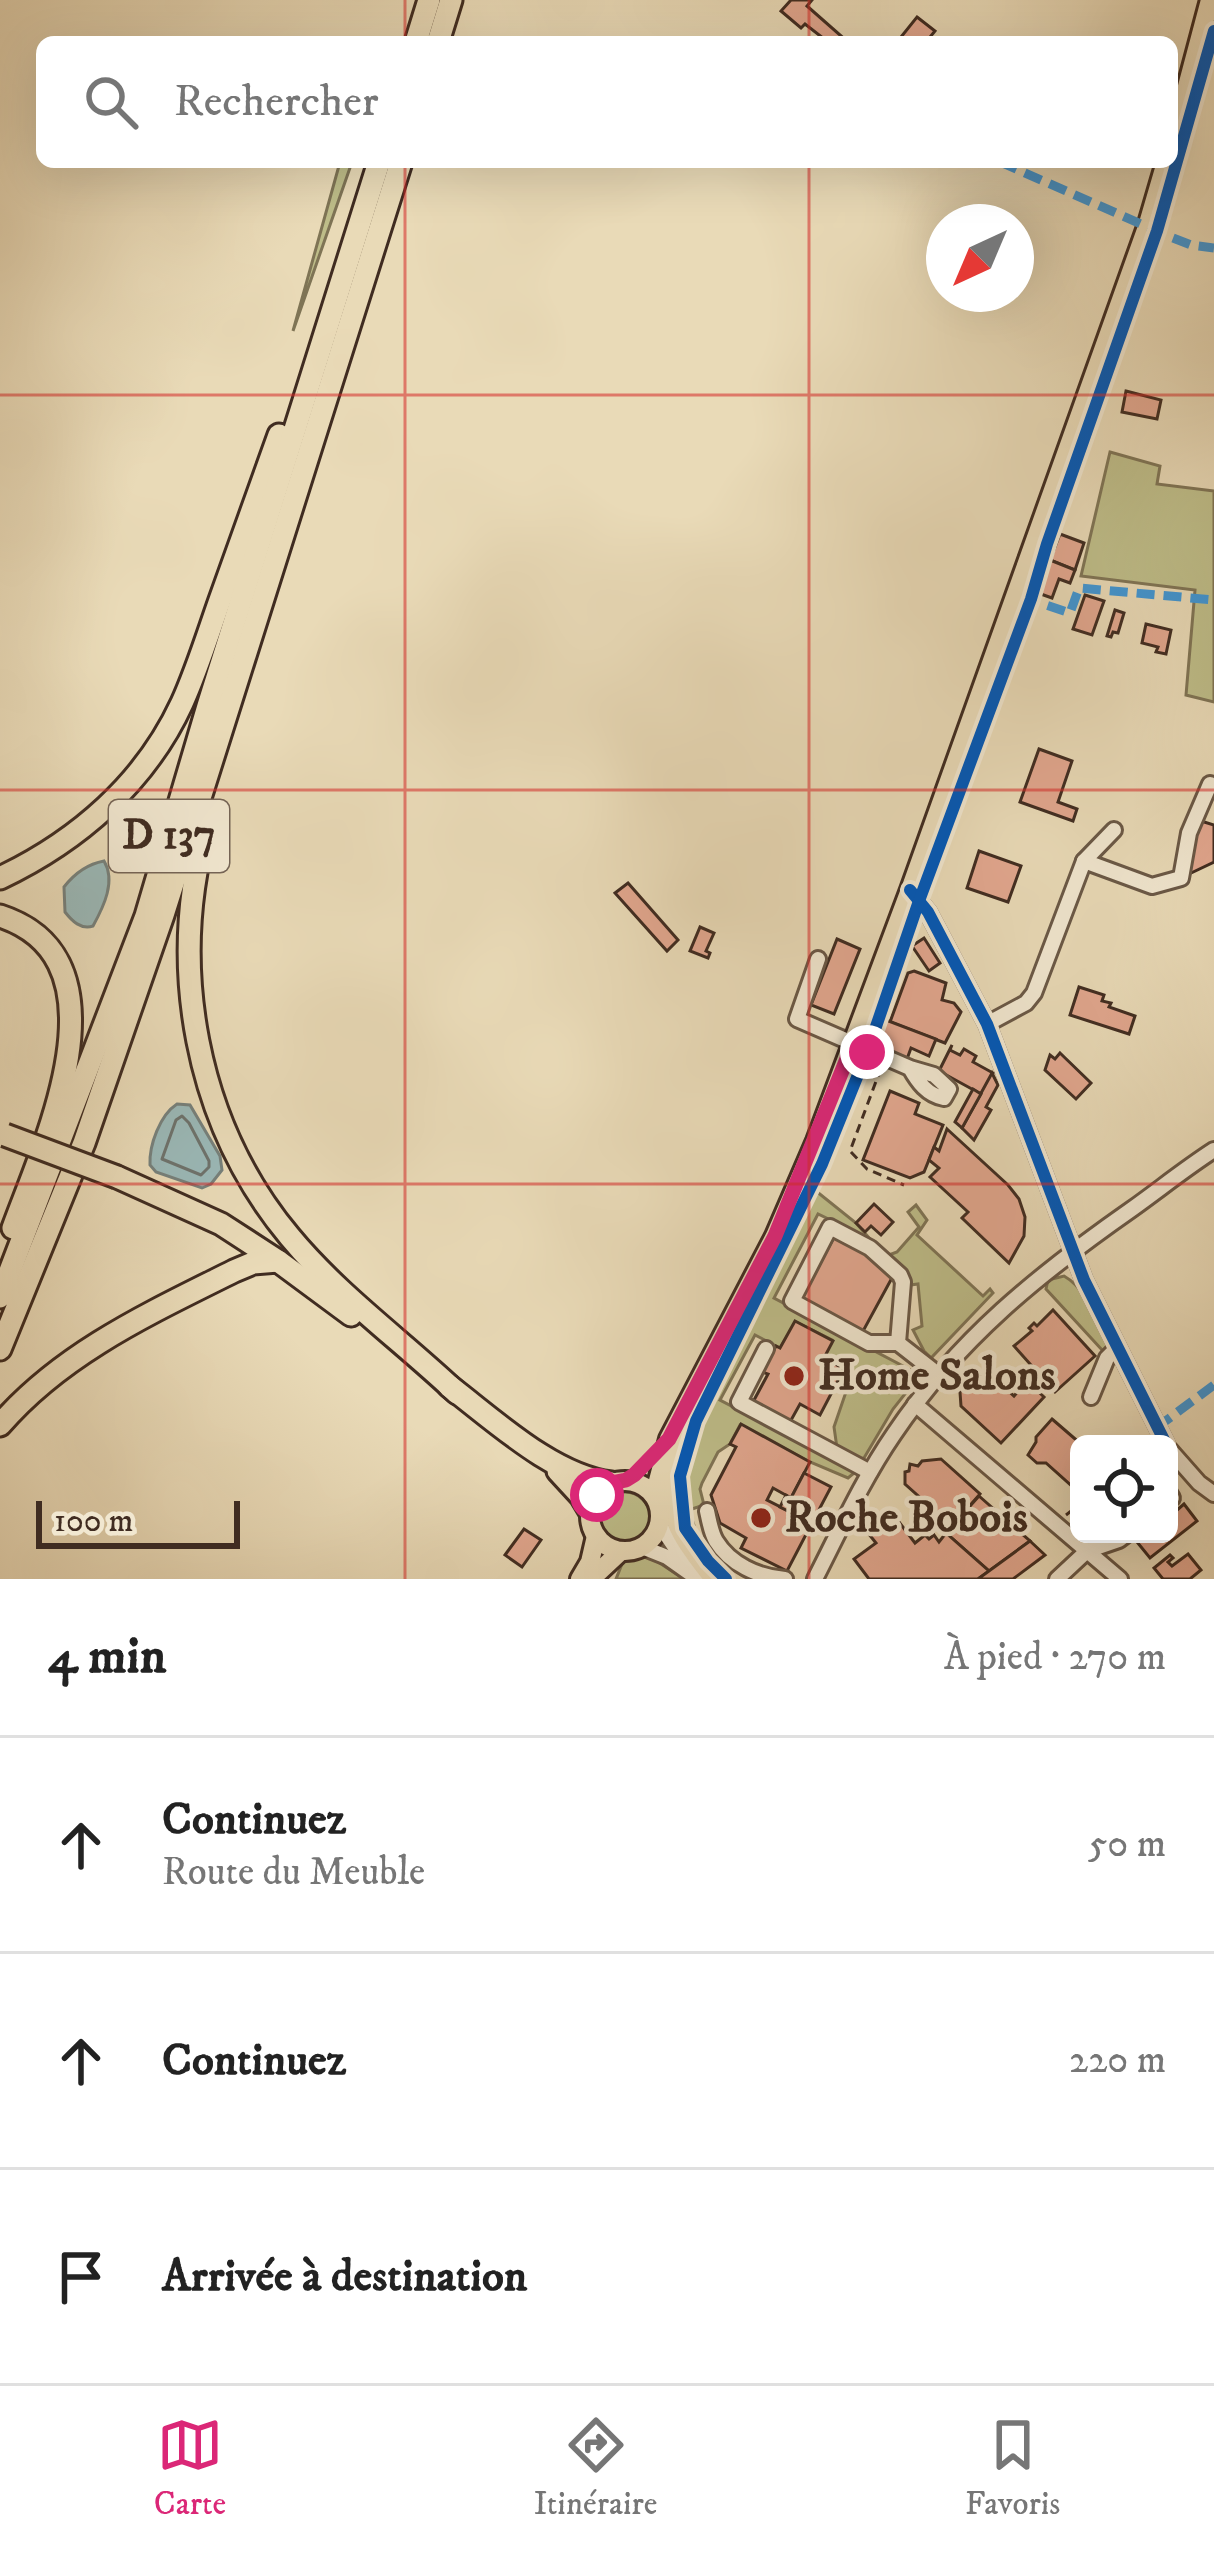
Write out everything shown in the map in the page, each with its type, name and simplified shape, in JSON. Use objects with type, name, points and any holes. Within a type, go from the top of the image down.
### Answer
[{"type":"highway","points":[[418,36],[429,0]]},
{"type":"highway","points":[[440,36],[451,0]]},
{"type":"highway","name":"D 137","points":[[0,1297],[146,916],[377,168]]},
{"type":"highway","name":"D 137","points":[[0,1349],[84,1143],[224,730],[399,168]]},
{"type":"highway","points":[[0,878],[49,851],[94,818],[131,781],[164,737],[195,671],[283,422],[297,388],[315,367]]},
{"type":"highway","points":[[224,730],[223,769],[197,864],[189,946],[192,1012],[214,1100],[249,1178],[290,1238],[457,1393]]},
{"type":"highway","points":[[0,916],[31,931],[48,947],[63,974],[71,1016],[60,1090],[0,1263]]},
{"type":"highway","points":[[2,1134],[196,1211],[278,1261],[545,1457],[587,1478],[618,1482]]},
{"type":"highway","points":[[0,1425],[40,1384],[95,1345],[234,1270],[278,1261]]},
{"type":"highway","points":[[545,1457],[590,1511]]},
{"type":"main road","points":[[1178,120],[1210,0]]},
{"type":"main road","points":[[654,1496],[672,1434],[775,1236],[853,1044],[1148,226],[1164,168]]},
{"type":"main road","points":[[618,1482],[642,1485],[660,1509],[653,1537],[642,1547],[621,1551],[607,1546],[596,1536],[590,1511],[597,1495],[650,1461],[672,1434]]},
{"type":"main road","points":[[672,1434],[680,1451],[669,1484],[680,1536],[712,1579]]},
{"type":"main road","points":[[580,1579],[596,1536]]},
{"type":"main road","points":[[591,1579],[621,1551]]},
{"type":"street","points":[[1084,861],[1152,886],[1180,878],[1190,833],[1210,784]]},
{"type":"street","points":[[987,1024],[1026,1003],[1034,993],[1084,861],[1114,830]]},
{"type":"street","points":[[910,890],[928,912],[987,1024],[1072,1251],[1161,1435]]},
{"type":"street","points":[[818,959],[796,1019],[910,1068]]},
{"type":"street","points":[[706,1511],[716,1540],[740,1565],[759,1575],[786,1579],[818,1574],[870,1472],[915,1404],[975,1334],[1072,1251],[1214,1150]]},
{"type":"street","points":[[898,1343],[900,1276],[870,1248],[830,1227],[792,1301],[869,1343],[898,1343],[939,1375]]},
{"type":"street","points":[[1091,1397],[1107,1358],[1117,1348]]},
{"type":"street","points":[[766,1349],[739,1402],[870,1472]]},
{"type":"street","points":[[915,1404],[1120,1579]]},
{"type":"street","points":[[1178,1456],[1214,1495]]},
{"type":"street","points":[[659,1524],[674,1546],[712,1579]]},
{"type":"street","points":[[1057,1579],[1087,1551],[1110,1543]]},
{"type":"street","points":[[642,1547],[668,1557],[698,1579]]},
{"type":"path","points":[[885,1057],[850,1150],[867,1169],[904,1185]]},
{"type":"path","points":[[1056,1524],[1070,1512]]},
{"type":"shaded area","points":[[338,168],[350,168],[293,331]]},
{"type":"shaded area","points":[[1110,452],[1160,466],[1157,484],[1214,491],[1214,702],[1186,695],[1195,590],[1081,576]]},
{"type":"shaded area","points":[[811,1187],[870,1239],[818,1214],[774,1298],[920,1375],[860,1459],[837,1448],[834,1427],[846,1392],[835,1385],[824,1358],[832,1340],[796,1322],[780,1348],[755,1335],[720,1400],[854,1473],[848,1478],[810,1462],[740,1425],[730,1444],[718,1452],[702,1483],[704,1505],[689,1510],[701,1547],[733,1579],[716,1579],[664,1483]]},
{"type":"shaded area","points":[[916,1205],[927,1220],[917,1235],[983,1296],[990,1289],[993,1293],[931,1358],[913,1330],[922,1326],[918,1284],[910,1285],[889,1255],[919,1227],[908,1212]]},
{"type":"shaded area","points":[[1064,1276],[1090,1305],[1106,1341],[1103,1351],[1046,1289],[1048,1280]]},
{"type":"shaded area","points":[[625,1492],[642,1500],[650,1517],[642,1534],[625,1542],[608,1534],[600,1517],[608,1500]]},
{"type":"shaded area","points":[[649,1556],[684,1579],[616,1579],[624,1559]]},
{"type":"water","points":[[104,861],[109,885],[104,902],[93,926],[81,926],[65,912],[64,887],[82,870]]},
{"type":"water","points":[[177,1104],[190,1105],[220,1156],[222,1170],[202,1188],[156,1172],[150,1165],[157,1131]]},
{"type":"building","points":[[791,0],[812,0],[807,6],[841,36],[820,36],[805,24],[801,28],[781,11]]},
{"type":"building","points":[[917,17],[935,31],[931,36],[902,36]]},
{"type":"building","points":[[1126,391],[1161,400],[1157,419],[1122,412]]},
{"type":"building","points":[[1060,534],[1084,543],[1075,570],[1050,560]]},
{"type":"building","points":[[1050,560],[1075,570],[1070,583],[1059,579],[1052,598],[1038,593]]},
{"type":"building","points":[[1085,595],[1104,601],[1092,635],[1073,629]]},
{"type":"building","points":[[1115,610],[1124,613],[1118,633],[1111,637],[1107,636]]},
{"type":"building","points":[[1146,624],[1171,630],[1166,654],[1142,643]]},
{"type":"building","points":[[1039,749],[1072,761],[1058,802],[1077,809],[1073,821],[1020,802]]},
{"type":"building","points":[[1201,821],[1214,825],[1214,862],[1189,874],[1195,838]]},
{"type":"building","points":[[979,851],[1021,866],[1008,902],[967,888]]},
{"type":"building","points":[[628,883],[678,940],[667,951],[615,893]]},
{"type":"building","points":[[700,927],[714,933],[708,958],[690,951]]},
{"type":"building","points":[[924,938],[940,963],[929,971],[912,946]]},
{"type":"building","points":[[837,939],[860,949],[834,1014],[811,1005]]},
{"type":"building","points":[[908,973],[946,983],[942,1000],[954,1003],[961,1012],[945,1043],[890,1022]]},
{"type":"building","points":[[1079,987],[1104,995],[1102,1001],[1111,1003],[1109,1007],[1135,1016],[1129,1034],[1070,1015]]},
{"type":"building","points":[[886,1020],[936,1039],[929,1056],[911,1048],[907,1059],[875,1047]]},
{"type":"building","points":[[952,1045],[950,1050],[960,1055],[964,1049],[976,1056],[973,1062],[993,1073],[981,1094],[939,1071]]},
{"type":"building","points":[[1060,1053],[1091,1083],[1076,1099],[1045,1070],[1050,1055],[1055,1059]]},
{"type":"building","points":[[992,1073],[998,1085],[974,1140],[962,1128]]},
{"type":"building","points":[[973,1089],[981,1094],[962,1128],[955,1122]]},
{"type":"building","points":[[890,1091],[919,1103],[915,1114],[943,1125],[924,1172],[910,1178],[863,1160]]},
{"type":"building","points":[[947,1129],[1019,1199],[1024,1236],[1009,1263],[962,1218],[968,1212],[930,1177],[939,1168],[929,1160],[934,1147],[939,1151]]},
{"type":"building","points":[[874,1204],[893,1222],[881,1235],[871,1226],[865,1232],[856,1223]]},
{"type":"building","points":[[835,1235],[867,1252],[893,1276],[862,1333],[801,1300]]},
{"type":"building","points":[[1053,1310],[1095,1356],[1055,1392],[1014,1346]]},
{"type":"building","points":[[795,1321],[833,1341],[824,1358],[844,1369],[820,1415],[800,1404],[790,1422],[753,1402],[768,1374],[762,1372]]},
{"type":"building","points":[[977,1374],[990,1374],[1014,1396],[1027,1381],[1044,1397],[1001,1443],[961,1406],[960,1392]]},
{"type":"building","points":[[1052,1419],[1071,1435],[1070,1484],[1046,1463],[1037,1463],[1028,1455]]},
{"type":"building","points":[[741,1424],[810,1462],[791,1498],[773,1488],[767,1500],[812,1523],[787,1571],[741,1548],[746,1538],[720,1523],[711,1495],[736,1447],[730,1444]]},
{"type":"building","points":[[941,1459],[980,1494],[952,1526],[905,1484],[910,1464]]},
{"type":"building","points":[[804,1473],[831,1487],[812,1523],[780,1507],[786,1495],[791,1498]]},
{"type":"building","points":[[979,1496],[1030,1541],[989,1571],[946,1533]]},
{"type":"building","points":[[1184,1504],[1197,1521],[1178,1536],[1178,1509]]},
{"type":"building","points":[[893,1514],[915,1543],[925,1535],[929,1539],[934,1535],[939,1542],[946,1533],[989,1571],[978,1579],[869,1579],[854,1559],[876,1543],[868,1533]]},
{"type":"building","points":[[524,1529],[541,1540],[522,1567],[505,1555]]},
{"type":"building","points":[[1030,1541],[1045,1555],[1013,1579],[978,1579]]},
{"type":"building","points":[[1138,1543],[1169,1543],[1150,1558]]},
{"type":"building","points":[[1188,1554],[1201,1570],[1190,1579],[1163,1579],[1154,1568],[1170,1555],[1172,1566]]},
{"type":"marked path","points":[[1014,168],[1173,238],[1214,248]]},
{"type":"marked path","points":[[1022,597],[1070,613],[1079,588],[1214,600]]},
{"type":"marked path","points":[[1156,1428],[1214,1385]]},
{"type":"cycle path","points":[[1178,157],[1214,31]]},
{"type":"cycle path","points":[[726,1579],[685,1528],[680,1476],[696,1421],[822,1164],[868,1050],[1031,599],[1175,168]]},
{"type":"cycle path","points":[[910,890],[928,912],[987,1024],[1084,1280],[1162,1435]]},
{"type":"place","name":"Home Salons","points":[[794,1376]]},
{"type":"place","name":"Roche Bobois","points":[[761,1518]]},
{"type":"route","points":[[597,1495],[611,1483],[634,1475],[669,1439],[775,1236],[853,1044],[867,1052]]}]
